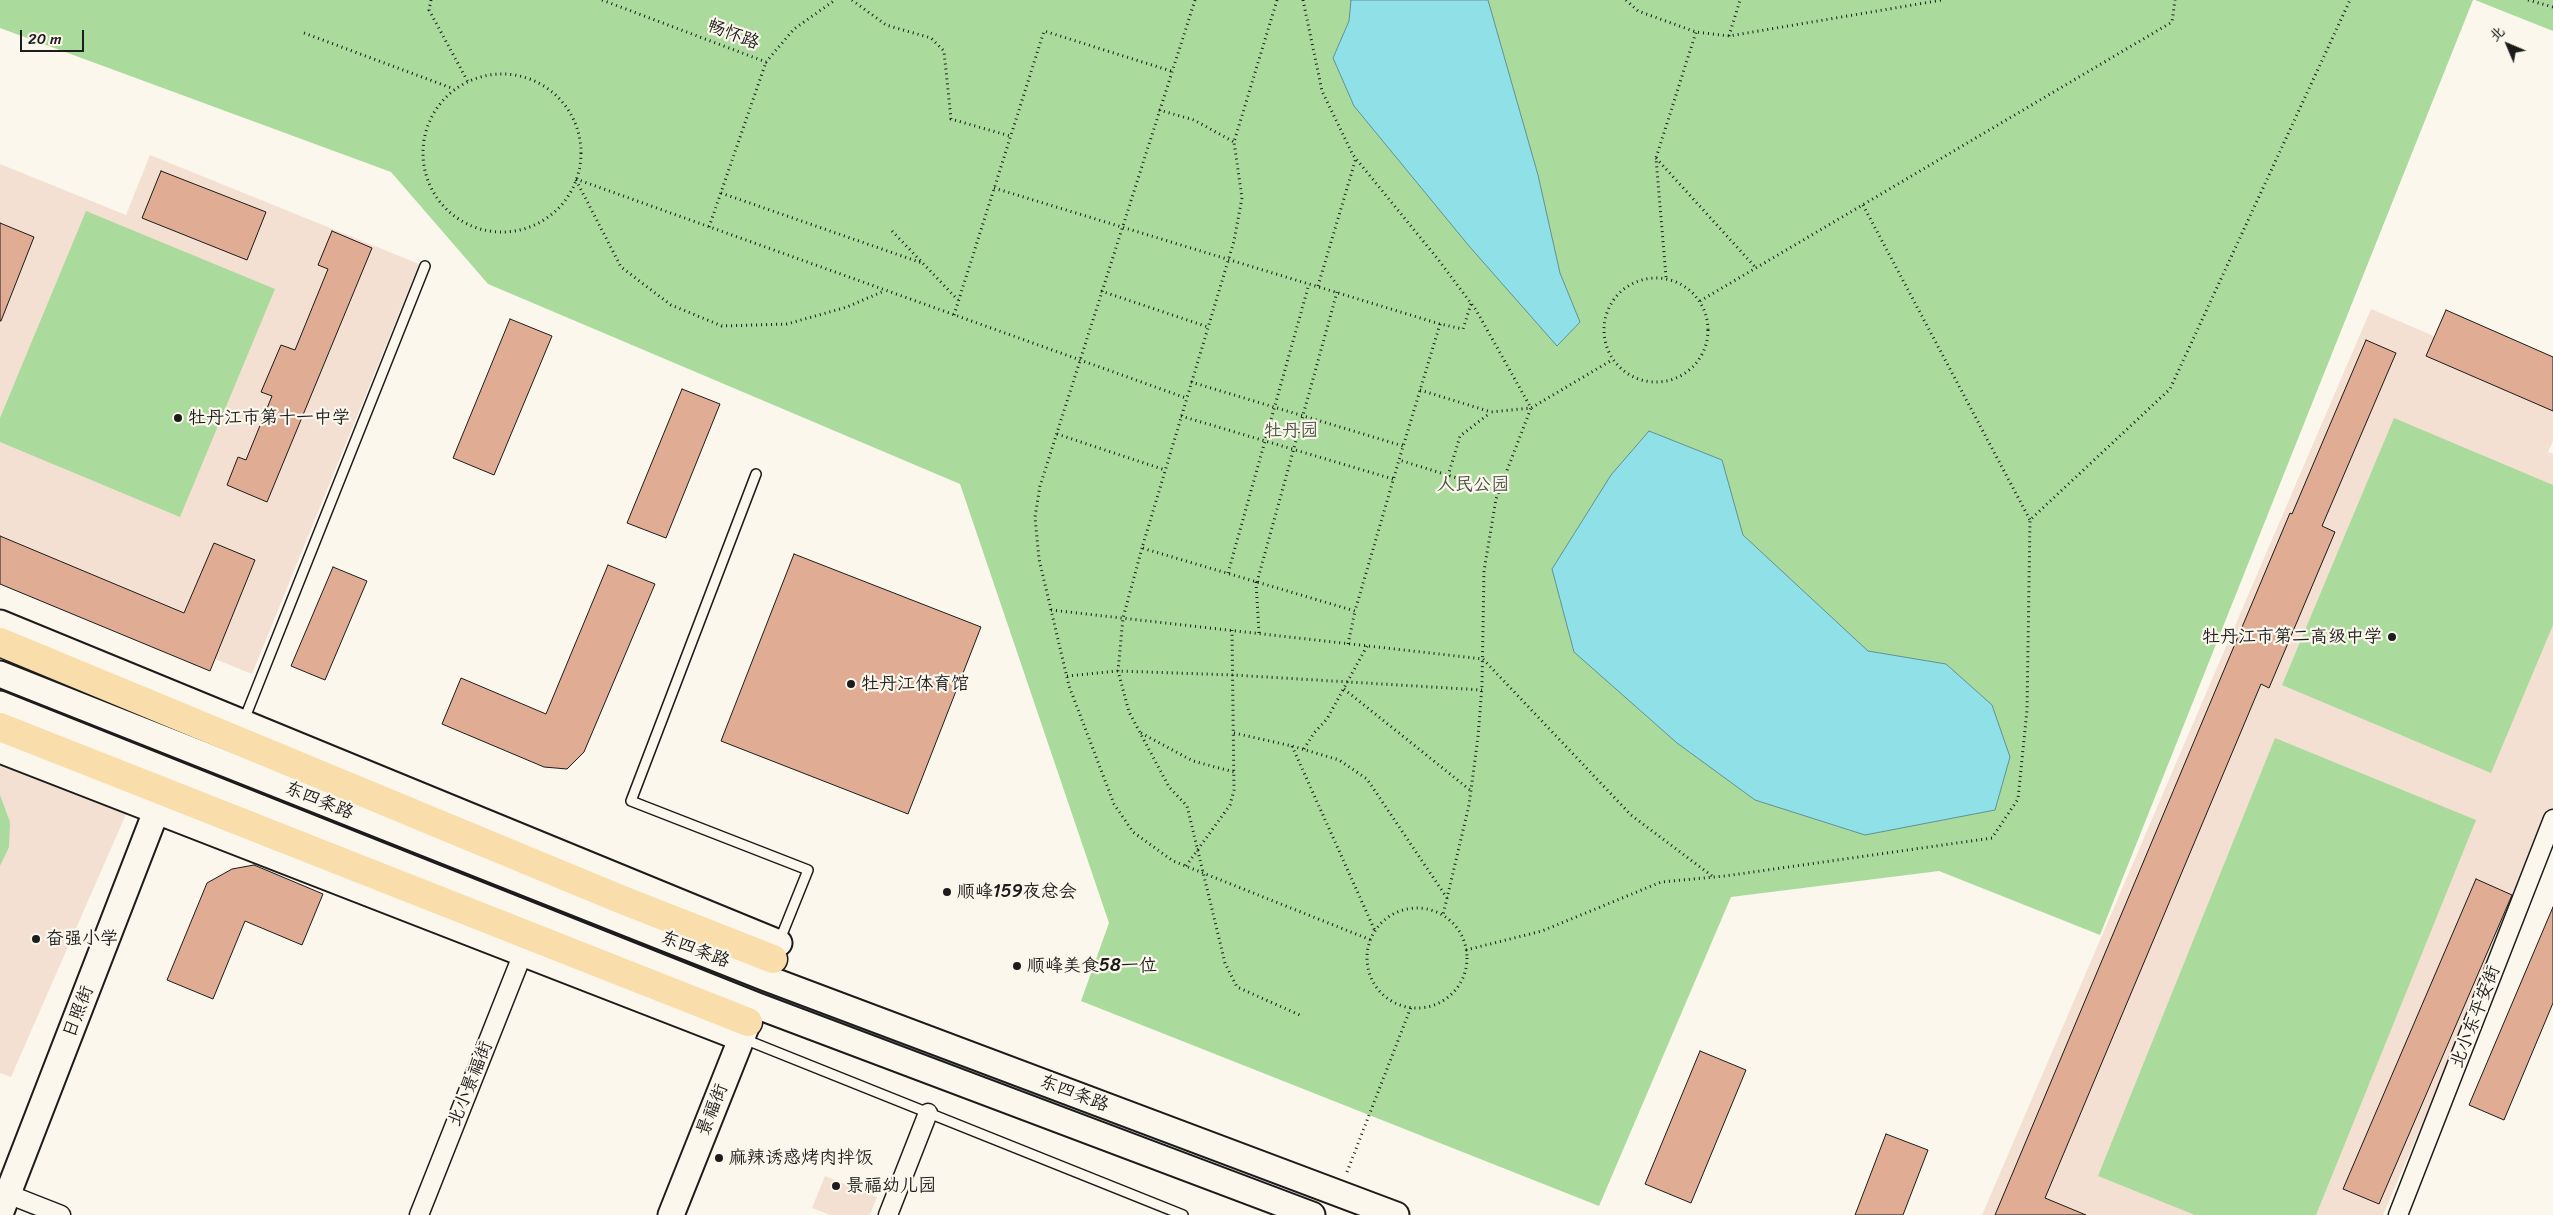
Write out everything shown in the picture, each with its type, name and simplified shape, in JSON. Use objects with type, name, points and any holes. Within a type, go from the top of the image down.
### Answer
[{"type":"highway","points":[[0,642],[616,909],[773,960]]},
{"type":"highway","points":[[0,727],[599,953],[748,1022]]},
{"type":"main road","name":"东四条路","points":[[0,623],[243,723],[773,960],[1333,1204],[1396,1215]]},
{"type":"main road","name":"东四条路","points":[[0,674],[616,909]]},
{"type":"main road","points":[[0,704],[599,953]]},
{"type":"main road","points":[[0,750],[157,809],[523,952],[748,1022],[1312,1215]]},
{"type":"main road","name":"日照街","points":[[3,1200],[157,809]]},
{"type":"main road","name":"景福街","points":[[671,1215],[773,960]]},
{"type":"street","name":"北小东平安街","points":[[2398,1215],[2553,820]]},
{"type":"street","name":"北小景福街","points":[[419,1215],[523,952]]},
{"type":"street","points":[[888,1215],[928,1113]]},
{"type":"street","points":[[3,1200],[61,1215]]},
{"type":"lane","points":[[243,723],[426,266]]},
{"type":"lane","points":[[756,474],[631,801],[808,870],[773,960]]},
{"type":"lane","points":[[748,1022],[928,1113],[1183,1215]]},
{"type":"path","points":[[431,0],[429,10],[468,82]]},
{"type":"path","name":"畅怀路","points":[[602,0],[766,62],[794,29],[835,0]]},
{"type":"path","points":[[852,0],[886,25],[931,38],[944,51],[951,119],[1010,136]]},
{"type":"path","points":[[1195,0],[1121,225],[1040,486],[1035,517],[1038,559],[1067,676],[1114,804],[1133,832],[1172,861],[1371,940]]},
{"type":"path","points":[[1277,0],[1234,142],[1242,198],[1234,242],[1186,398],[1123,618],[1118,671],[1129,712],[1170,787],[1187,806],[1224,963],[1237,987],[1302,1016]]},
{"type":"path","points":[[1304,0],[1322,91],[1356,158],[1471,304],[1531,408]]},
{"type":"path","points":[[1626,0],[1638,11],[1696,32],[1729,36],[1942,0]]},
{"type":"path","points":[[1729,36],[1740,0]]},
{"type":"path","points":[[1700,301],[2172,22],[2175,0]]},
{"type":"path","points":[[2030,520],[2170,389],[2350,0]]},
{"type":"path","points":[[2528,0],[2553,7]]},
{"type":"path","points":[[954,315],[1044,31],[1171,71]]},
{"type":"path","points":[[1666,278],[1656,158],[1696,32]]},
{"type":"path","points":[[304,34],[454,89]]},
{"type":"path","points":[[709,227],[766,62]]},
{"type":"path","points":[[504,73],[531,78],[554,92],[571,113],[580,137],[581,162],[576,180],[559,208],[538,223],[514,231],[488,231],[464,223],[444,207],[429,186],[423,161],[425,134],[435,109],[454,89],[478,77],[504,73]]},
{"type":"path","points":[[1159,110],[1194,120],[1234,142]]},
{"type":"path","points":[[1318,286],[1356,158]]},
{"type":"path","points":[[1656,158],[1756,268]]},
{"type":"path","points":[[576,180],[1186,398]]},
{"type":"path","points":[[576,180],[621,267],[671,306],[722,326],[786,324],[847,307],[885,290]]},
{"type":"path","points":[[994,188],[1121,225],[1440,324],[1463,329],[1471,304]]},
{"type":"path","points":[[720,194],[922,263]]},
{"type":"path","points":[[1466,950],[1542,931],[1661,882],[1712,877],[1992,838],[2018,799],[2027,710],[2030,520],[1863,205]]},
{"type":"path","points":[[892,231],[958,300]]},
{"type":"path","points":[[1648,278],[1666,278],[1682,284],[1700,301],[1705,310],[1709,326],[1707,344],[1700,359],[1689,372],[1673,380],[1656,383],[1648,382],[1639,380],[1624,372],[1612,360],[1605,344],[1603,326],[1608,309],[1617,294],[1631,283],[1648,278]]},
{"type":"path","points":[[1228,573],[1309,284]]},
{"type":"path","points":[[1101,290],[1208,327]]},
{"type":"path","points":[[1258,633],[1257,582],[1338,292]]},
{"type":"path","points":[[1348,644],[1355,611],[1440,324]]},
{"type":"path","points":[[1420,390],[1491,412],[1531,408],[1612,360]]},
{"type":"path","points":[[1191,382],[1404,446]]},
{"type":"path","points":[[1443,915],[1471,790],[1482,690],[1484,571],[1499,491],[1531,408]]},
{"type":"path","points":[[1448,476],[1460,436],[1491,412]]},
{"type":"path","points":[[1181,416],[1394,479]]},
{"type":"path","points":[[1057,434],[1165,470]]},
{"type":"path","points":[[1399,460],[1499,491]]},
{"type":"path","points":[[1142,548],[1355,611]]},
{"type":"path","points":[[1051,610],[1482,659],[1631,815],[1712,877]]},
{"type":"path","points":[[1186,866],[1230,805],[1234,790],[1232,630]]},
{"type":"path","points":[[1304,749],[1327,719],[1367,646]]},
{"type":"path","points":[[1067,676],[1118,671],[1233,675],[1482,690]]},
{"type":"path","points":[[1344,689],[1471,790]]},
{"type":"path","points":[[1140,732],[1193,760],[1234,772]]},
{"type":"path","points":[[1234,733],[1304,749],[1339,760],[1366,779],[1447,898]]},
{"type":"path","points":[[1292,746],[1375,931]]},
{"type":"path","points":[[1417,908],[1433,910],[1443,915],[1459,930],[1466,950],[1467,961],[1464,976],[1455,990],[1442,1001],[1427,1007],[1411,1007],[1395,1003],[1382,993],[1372,980],[1368,964],[1371,940],[1375,931],[1386,919],[1400,911],[1417,908]]},
{"type":"path","points":[[1333,1204],[1411,1007]]},
{"type":"shaded area","name":"牡丹江市第十一中学","points":[[150,155],[419,264],[252,674],[0,572],[0,164],[126,215]]},
{"type":"shaded area","name":"牡丹江市第二高级中学","points":[[2371,309],[2436,337],[2553,358],[2553,441],[2548,452],[2553,454],[2553,819],[2383,1215],[1982,1215]]},
{"type":"shaded area","name":"奋强小学","points":[[0,758],[130,805],[11,1077],[0,1073]]},
{"type":"shaded area","name":"景福幼儿园","points":[[825,1176],[877,1197],[870,1215],[830,1215],[812,1208]]},
{"type":"green space","name":"人民公园","points":[[0,0],[2473,0],[2100,935],[1939,871],[1731,897],[1599,1206],[1081,1001],[1109,923],[960,484],[488,284],[391,172],[0,28]]},
{"type":"green space","points":[[2475,0],[2553,0],[2553,31]]},
{"type":"green space","points":[[86,211],[275,289],[180,517],[0,442],[0,418]]},
{"type":"green space","points":[[2394,418],[2553,485],[2553,625],[2491,773],[2282,685]]},
{"type":"green space","points":[[2275,738],[2476,820],[2316,1215],[2195,1215],[2098,1176]]},
{"type":"green space","points":[[0,795],[10,822],[9,847],[0,866]]},
{"type":"water","points":[[1351,0],[1488,0],[1538,175],[1560,273],[1580,322],[1557,346],[1469,246],[1354,106],[1333,58],[1349,21]]},
{"type":"water","points":[[1649,431],[1722,460],[1743,535],[1868,651],[1946,664],[1992,705],[2010,757],[1995,810],[1865,835],[1755,800],[1677,743],[1574,652],[1552,569],[1611,475]]},
{"type":"building","points":[[161,171],[266,212],[247,260],[142,218]]},
{"type":"building","points":[[0,223],[34,237],[1,321],[0,321]]},
{"type":"building","points":[[332,231],[372,248],[267,502],[227,485],[238,457],[246,460],[272,396],[261,392],[281,345],[295,350],[328,269],[318,265]]},
{"type":"building","points":[[2446,310],[2553,357],[2553,411],[2426,356]]},
{"type":"building","points":[[510,319],[552,336],[494,475],[453,458]]},
{"type":"building","points":[[2366,340],[2396,353],[2322,526],[2335,532],[2269,688],[2261,684],[2045,1198],[2086,1215],[1995,1215],[2290,513],[2292,514]]},
{"type":"building","points":[[682,389],[720,404],[666,538],[627,523]]},
{"type":"building","points":[[0,536],[184,613],[214,543],[255,560],[210,671],[0,584]]},
{"type":"building","name":"牡丹江体育馆","points":[[794,554],[981,627],[908,814],[721,741]]},
{"type":"building","points":[[608,565],[655,584],[584,752],[567,769],[544,767],[442,724],[461,678],[546,714]]},
{"type":"building","points":[[333,567],[367,581],[325,680],[291,666]]},
{"type":"building","points":[[254,865],[323,894],[302,945],[245,921],[213,999],[167,980],[207,883],[232,869]]},
{"type":"building","points":[[2476,879],[2512,895],[2379,1204],[2343,1189]]},
{"type":"building","points":[[2553,907],[2553,1003],[2504,1120],[2469,1105]]},
{"type":"building","points":[[1700,1051],[1746,1070],[1691,1203],[1645,1184]]},
{"type":"building","points":[[1886,1134],[1928,1150],[1903,1215],[1855,1215]]},
{"type":"place","name":"牡丹江市第十一中学","points":[[178,418]]},
{"type":"place","name":"牡丹江市第二高级中学","points":[[2392,637]]},
{"type":"place","name":"牡丹江体育馆","points":[[851,684]]},
{"type":"place","name":"顺峰159夜总会","points":[[947,892]]},
{"type":"place","name":"奋强小学","points":[[36,939]]},
{"type":"place","name":"顺峰美食58一位","points":[[1017,966]]},
{"type":"place","name":"麻辣诱惑烤肉拌饭","points":[[719,1158]]},
{"type":"place","name":"景福幼儿园","points":[[836,1186]]},
{"type":"park label","name":"牡丹园","points":[[1291,431]]}]
